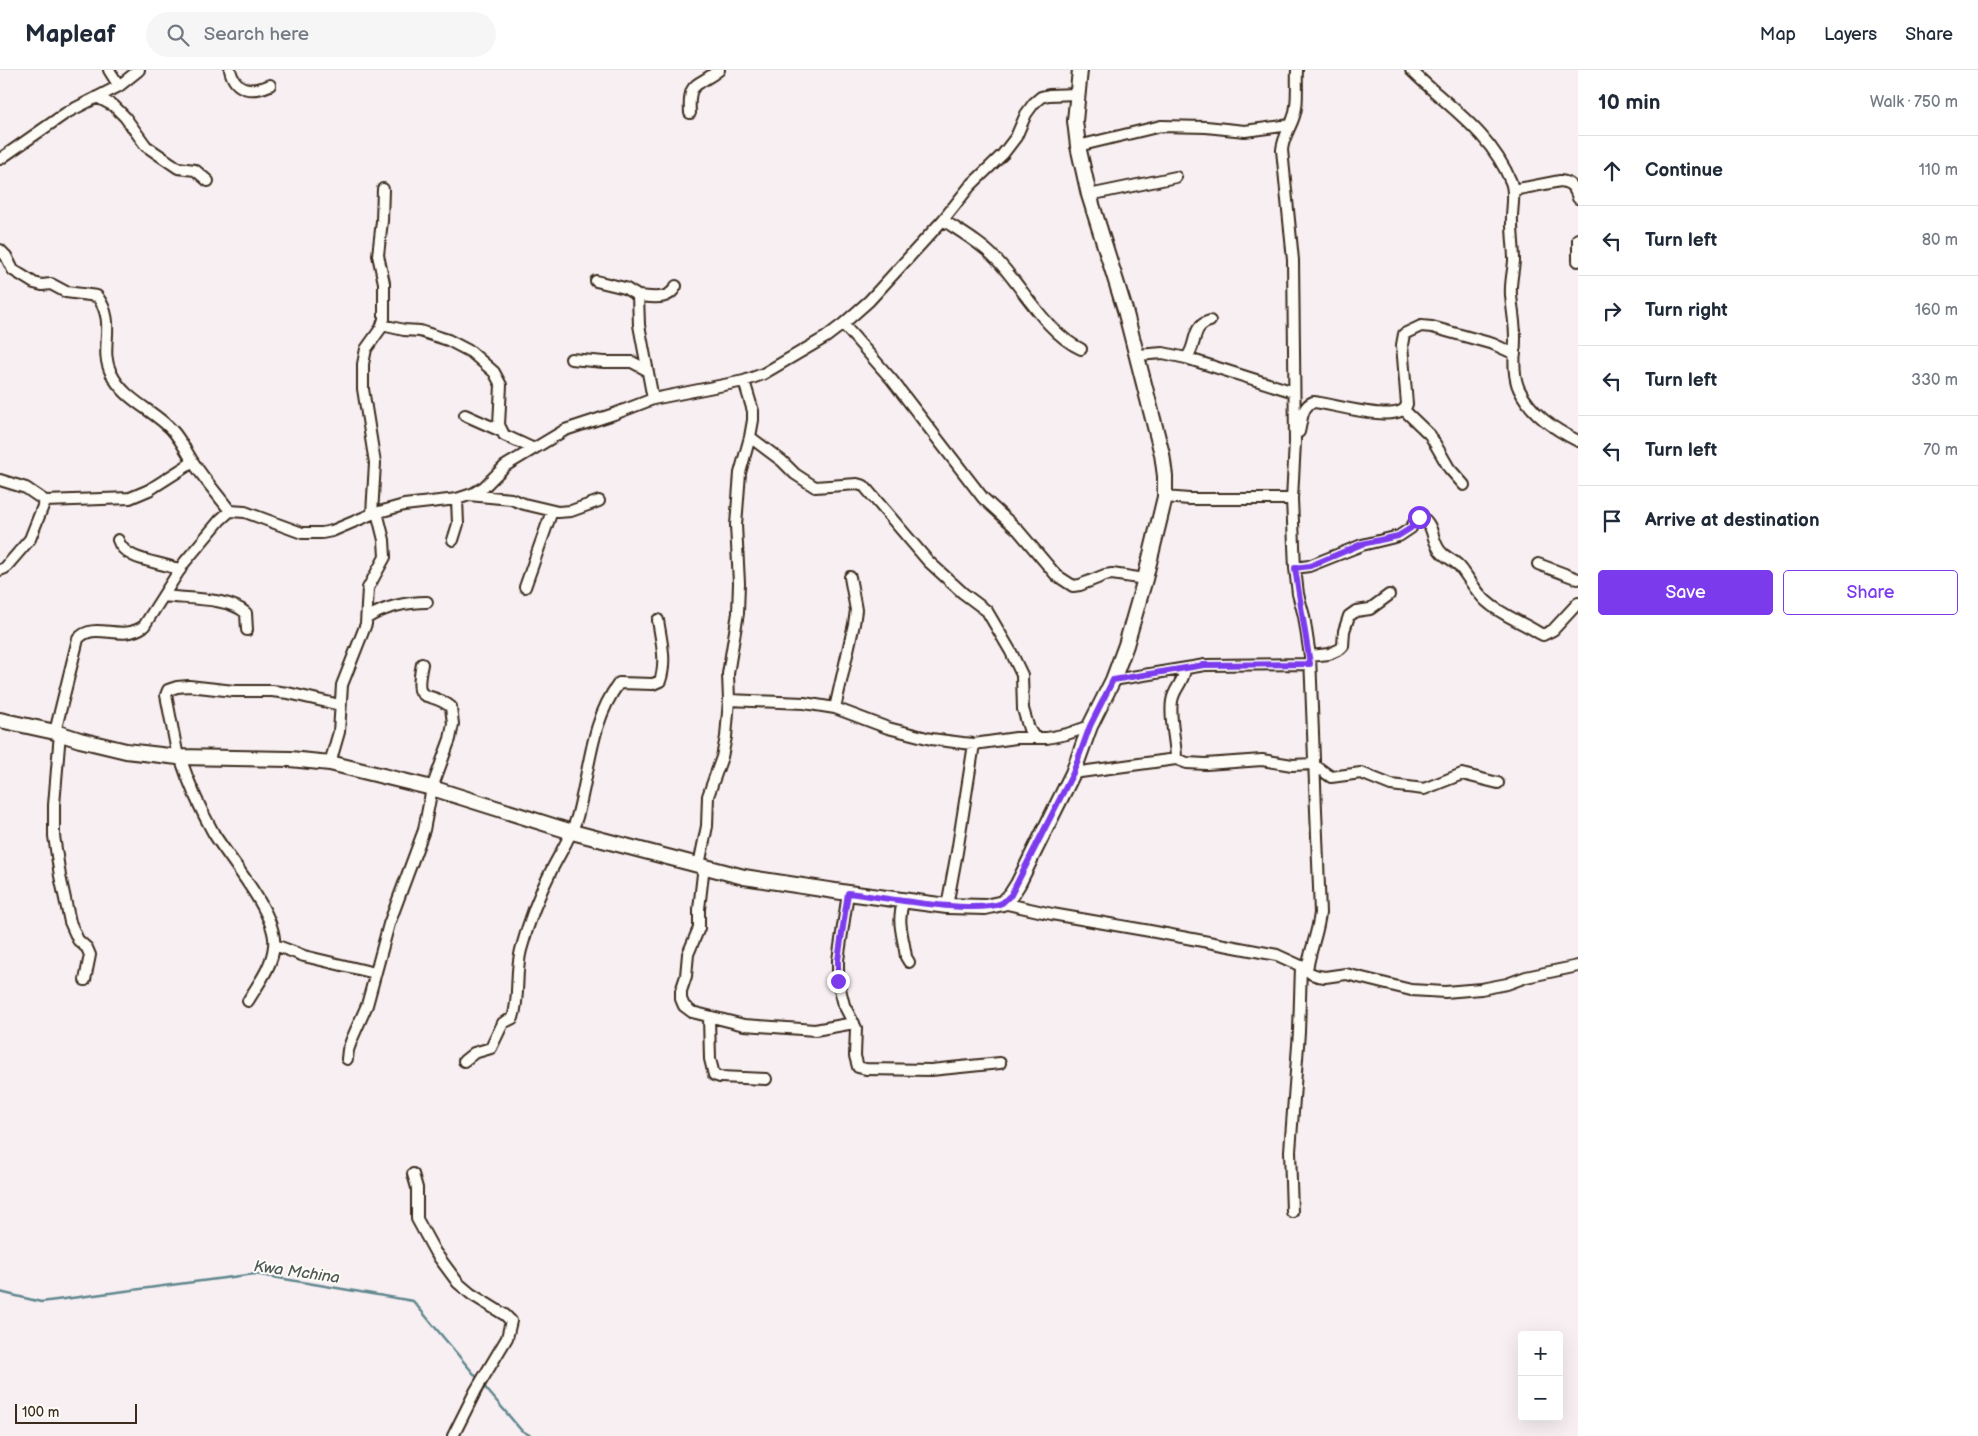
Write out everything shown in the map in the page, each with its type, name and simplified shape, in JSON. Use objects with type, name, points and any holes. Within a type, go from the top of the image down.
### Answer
[{"type":"street","points":[[109,70],[118,86]]},
{"type":"street","points":[[0,159],[66,113],[118,86],[139,70]]},
{"type":"street","points":[[230,70],[235,82],[243,89],[254,90],[270,85]]},
{"type":"street","points":[[690,113],[689,98],[692,88],[719,70]]},
{"type":"street","points":[[1003,902],[1011,895],[1018,884],[1073,773],[1090,726],[1113,680],[1145,579],[1164,497],[1165,476],[1162,454],[1117,282],[1089,195],[1078,146],[1075,122],[1080,70]]},
{"type":"street","points":[[1292,1212],[1290,1151],[1304,968],[1319,924],[1320,913],[1310,660],[1295,568],[1292,499],[1295,442],[1293,260],[1282,150],[1283,142],[1294,118],[1296,70]]},
{"type":"street","points":[[1411,70],[1433,92],[1462,114],[1494,149],[1512,183],[1511,215],[1514,261],[1511,294],[1516,335],[1516,383],[1539,416],[1560,432],[1578,441]]},
{"type":"street","points":[[85,980],[90,955],[87,948],[78,940],[70,922],[54,836],[58,732],[78,639],[84,633],[91,630],[127,634],[137,631],[151,618],[180,570],[220,520],[230,511],[245,512],[302,533],[311,533],[332,531],[375,513],[404,505],[457,499],[484,487],[504,466],[532,448],[566,430],[614,414],[653,398],[744,381],[782,364],[844,324],[869,301],[970,186],[1003,154],[1016,137],[1026,114],[1034,103],[1041,97],[1049,95],[1077,94]]},
{"type":"street","points":[[98,97],[114,106],[125,117],[146,146],[178,168],[195,170],[208,181]]},
{"type":"street","points":[[1078,146],[1162,126],[1206,127],[1245,131],[1290,125]]},
{"type":"street","points":[[1089,195],[1176,177]]},
{"type":"street","points":[[1513,190],[1573,180],[1572,186],[1578,198]]},
{"type":"street","points":[[330,763],[339,732],[340,705],[345,675],[367,618],[368,588],[385,557],[384,540],[375,513],[375,463],[363,389],[364,356],[370,341],[382,325],[384,319],[384,283],[378,254],[383,189]]},
{"type":"street","points":[[942,220],[996,258],[1045,319],[1066,340],[1081,348]]},
{"type":"street","points":[[1578,239],[1578,261]]},
{"type":"street","points":[[0,250],[14,270],[34,283],[42,285],[51,284],[66,292],[97,296],[103,304],[107,315],[106,356],[110,373],[124,393],[171,429],[179,438],[193,462],[230,511]]},
{"type":"street","points":[[596,281],[625,288],[638,296],[660,298],[670,295],[676,286]]},
{"type":"street","points":[[638,296],[639,325],[653,398]]},
{"type":"street","points":[[1186,358],[1189,355],[1197,329],[1200,325],[1210,321]]},
{"type":"street","points":[[844,324],[892,380],[983,498],[1014,526],[1056,574],[1073,586],[1112,574],[1145,579]]},
{"type":"street","points":[[382,325],[404,330],[420,331],[448,340],[472,352],[494,372],[501,386],[499,425],[501,431]]},
{"type":"street","points":[[1295,442],[1304,410],[1313,402],[1384,414],[1397,414],[1404,410],[1407,404],[1402,345],[1404,334],[1411,329],[1421,326],[1432,327],[1492,344],[1515,354]]},
{"type":"street","points":[[1137,355],[1163,353],[1186,358],[1294,392]]},
{"type":"street","points":[[571,359],[632,362],[647,370]]},
{"type":"street","points":[[744,381],[752,411],[750,437],[740,473],[736,525],[739,563],[738,605],[728,674],[729,700],[726,737],[722,757],[708,796],[699,928],[688,954],[686,976],[680,996],[688,1010],[744,1025],[815,1030],[854,1023]]},
{"type":"street","points":[[1404,410],[1430,435],[1449,468],[1464,485]]},
{"type":"street","points":[[465,416],[501,431],[508,438],[532,448]]},
{"type":"street","points":[[750,437],[776,456],[800,479],[815,487],[857,484],[864,486],[928,561],[987,611],[1022,675],[1023,709],[1029,729],[1034,737]]},
{"type":"street","points":[[0,480],[26,488],[45,501],[130,498],[149,490],[193,462]]},
{"type":"street","points":[[468,495],[511,499],[552,511],[571,510],[599,501]]},
{"type":"street","points":[[1164,497],[1189,499],[1292,499]]},
{"type":"street","points":[[453,540],[458,524],[457,499]]},
{"type":"street","points":[[0,570],[5,568],[30,539],[45,501]]},
{"type":"street","points":[[525,588],[552,511]]},
{"type":"street","points":[[1295,568],[1310,566],[1362,544],[1398,536],[1411,528],[1417,518],[1421,517],[1428,522],[1435,542],[1442,553],[1459,565],[1475,590],[1486,601],[1496,609],[1539,633],[1543,635],[1553,630],[1578,603]]},
{"type":"street","points":[[118,540],[120,546],[130,555],[170,565],[180,570]]},
{"type":"street","points":[[1538,564],[1578,579]]},
{"type":"street","points":[[835,708],[856,610],[850,577]]},
{"type":"street","points":[[1113,680],[1204,665],[1310,660],[1340,649],[1343,646],[1344,631],[1349,616],[1356,611],[1370,609],[1389,595]]},
{"type":"street","points":[[164,596],[235,606],[246,613],[248,619],[247,630]]},
{"type":"street","points":[[367,618],[388,608],[415,602],[428,602]]},
{"type":"street","points":[[464,1061],[474,1053],[491,1048],[503,1023],[513,1018],[516,1007],[521,950],[544,887],[572,832],[580,804],[590,752],[609,698],[619,683],[653,684],[660,682],[663,652],[658,620]]},
{"type":"street","points":[[347,1059],[352,1038],[365,1011],[389,924],[424,830],[432,788],[450,739],[453,712],[449,705],[421,694],[418,681],[422,664]]},
{"type":"street","points":[[1176,760],[1171,712],[1172,700],[1182,683],[1185,668]]},
{"type":"street","points":[[248,1001],[270,965],[275,945],[272,929],[243,873],[215,835],[196,801],[179,757],[166,695],[168,690],[172,688],[189,686],[234,691],[288,693],[340,705]]},
{"type":"street","points":[[729,700],[804,703],[835,708],[888,728],[931,739],[974,744],[1016,738],[1060,735],[1090,726]]},
{"type":"street","points":[[0,720],[58,732],[80,740],[126,751],[179,757],[290,758],[330,763],[432,788],[572,832],[744,876],[848,893],[947,906],[985,906],[1003,902],[1052,914],[1277,955],[1318,976],[1346,974],[1411,990],[1445,992],[1481,989],[1507,984],[1526,977],[1578,966]]},
{"type":"street","points":[[947,906],[974,744]]},
{"type":"street","points":[[1073,773],[1176,760],[1187,763],[1206,764],[1262,760],[1292,765],[1313,764],[1331,777],[1361,773],[1391,785],[1410,788],[1424,789],[1462,774],[1498,783]]},
{"type":"street","points":[[848,893],[838,960],[838,981],[844,1005],[854,1023],[856,1063],[858,1067],[862,1069],[931,1070],[1000,1063]]},
{"type":"street","points":[[904,900],[899,914],[899,921],[906,957],[909,962]]},
{"type":"street","points":[[275,945],[304,956],[375,973]]},
{"type":"street","points":[[710,1017],[710,1059],[714,1075],[720,1077],[766,1079]]},
{"type":"street","points":[[413,1174],[417,1188],[417,1219],[434,1252],[458,1283],[511,1321],[507,1338],[476,1390],[453,1436]]},
{"type":"waterway","name":"Kwa Mchina","points":[[0,1292],[41,1302],[255,1274],[413,1301],[479,1380]]},
{"type":"waterway","name":"Kwa Mchina","points":[[483,1385],[521,1430],[531,1436]]},
{"type":"route","points":[[838,981],[838,960],[848,893],[947,906],[985,906],[1003,902],[1011,895],[1073,773],[1090,726],[1113,680],[1204,665],[1310,664],[1295,568],[1310,566],[1362,544],[1398,536],[1411,528],[1419,517]]}]
